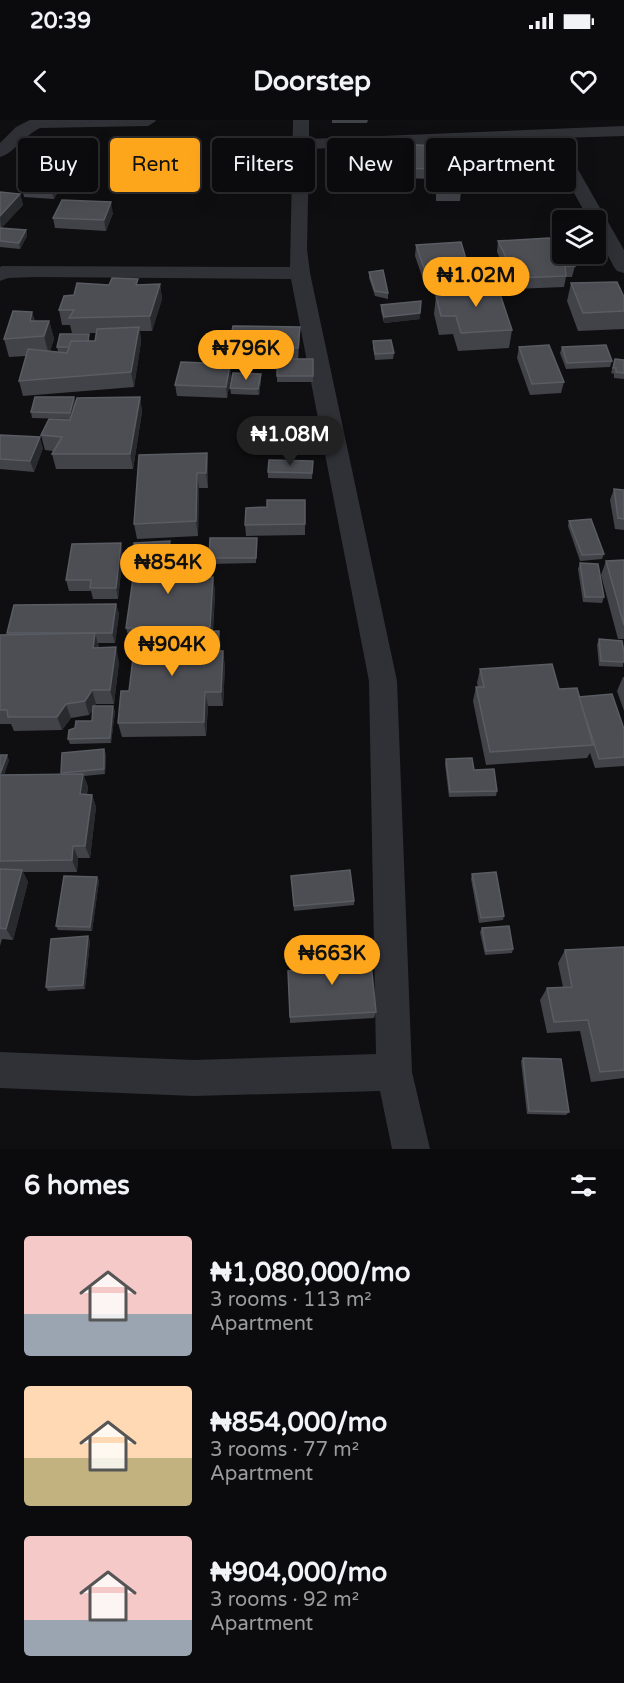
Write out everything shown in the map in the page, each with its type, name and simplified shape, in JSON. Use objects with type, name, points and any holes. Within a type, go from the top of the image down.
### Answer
[{"type":"street","points":[[0,152],[22,130],[37,123],[148,121]]},
{"type":"street","points":[[411,1149],[394,1072],[383,681],[300,273],[298,249],[300,132],[624,131]]},
{"type":"street","points":[[549,132],[624,267]]},
{"type":"street","points":[[1,273],[300,273]]},
{"type":"street","points":[[0,1070],[194,1078],[394,1072]]},
{"type":"building","points":[[414,145],[426,145],[426,169],[414,168]]},
{"type":"building","points":[[0,192],[20,194],[0,216]]},
{"type":"building","points":[[62,200],[111,202],[104,220],[53,218]]},
{"type":"building","points":[[0,228],[26,230],[19,243],[0,241]]},
{"type":"building","points":[[549,238],[552,242],[552,264],[574,264],[575,266],[565,266],[566,276],[516,278],[498,241]]},
{"type":"building","points":[[461,242],[471,276],[427,277],[416,245]]},
{"type":"building","points":[[383,270],[388,293],[375,291],[369,272]]},
{"type":"building","points":[[112,278],[138,279],[136,285],[160,284],[150,316],[69,318],[74,310],[59,310],[64,296],[74,295],[77,283],[109,285]]},
{"type":"building","points":[[496,282],[512,330],[461,333],[456,316],[441,316],[436,296],[455,295],[451,284]]},
{"type":"building","points":[[617,282],[624,297],[624,311],[583,313],[571,283]]},
{"type":"building","points":[[421,301],[420,313],[384,317],[381,305]]},
{"type":"building","points":[[13,311],[32,312],[30,321],[49,321],[44,336],[4,339]]},
{"type":"building","points":[[233,326],[300,327],[298,348],[229,346]]},
{"type":"building","points":[[139,327],[131,372],[19,381],[28,349],[67,353],[71,341],[95,341],[97,329]]},
{"type":"building","points":[[60,334],[89,334],[88,341],[71,341],[69,347],[57,347]]},
{"type":"building","points":[[210,334],[228,334],[224,352],[206,351]]},
{"type":"building","points":[[391,340],[394,353],[375,354],[373,341]]},
{"type":"building","points":[[549,345],[564,382],[532,384],[519,347]]},
{"type":"building","points":[[606,345],[612,361],[567,363],[562,347]]},
{"type":"building","points":[[277,359],[313,359],[313,376],[277,376]]},
{"type":"building","points":[[615,359],[624,360],[624,373],[616,372],[616,368],[613,368]]},
{"type":"building","points":[[181,362],[230,364],[226,387],[175,385]]},
{"type":"building","points":[[233,373],[261,374],[258,389],[230,388]]},
{"type":"building","points":[[35,397],[74,397],[70,413],[31,412]]},
{"type":"building","points":[[140,397],[130,454],[52,454],[62,437],[41,435],[49,419],[70,420],[77,398]]},
{"type":"building","points":[[0,435],[40,437],[30,461],[0,459]]},
{"type":"building","points":[[207,453],[206,473],[197,473],[196,521],[134,524],[139,455]]},
{"type":"building","points":[[269,460],[313,461],[312,473],[268,472]]},
{"type":"building","points":[[614,489],[624,490],[624,519],[618,518]]},
{"type":"building","points":[[267,500],[305,500],[305,524],[245,525],[246,508],[267,507]]},
{"type":"building","points":[[591,519],[604,554],[582,555],[569,521]]},
{"type":"building","points":[[210,538],[257,538],[256,558],[209,558]]},
{"type":"building","points":[[170,541],[168,557],[136,557],[135,562],[132,563],[134,543]]},
{"type":"building","points":[[121,543],[116,588],[90,588],[91,580],[66,580],[72,544]]},
{"type":"building","points":[[136,557],[189,557],[187,578],[213,577],[210,627],[126,628]]},
{"type":"building","points":[[624,560],[624,625],[606,561]]},
{"type":"building","points":[[580,563],[598,564],[604,597],[585,597]]},
{"type":"building","points":[[116,604],[112,633],[7,633],[14,605]]},
{"type":"building","points":[[219,631],[218,651],[223,651],[221,692],[205,692],[204,722],[118,723],[121,691],[129,691],[136,633]]},
{"type":"building","points":[[95,633],[93,648],[116,647],[110,690],[92,690],[85,701],[66,704],[57,717],[8,717],[7,710],[0,710],[0,635]]},
{"type":"building","points":[[599,639],[622,641],[624,662],[601,661]]},
{"type":"building","points":[[552,664],[559,689],[577,688],[593,745],[490,752],[476,687],[484,687],[480,669]]},
{"type":"building","points":[[612,694],[624,729],[624,757],[599,759],[579,697]]},
{"type":"building","points":[[93,706],[113,706],[110,738],[68,739],[69,730],[75,728],[76,721],[92,721]]},
{"type":"building","points":[[104,749],[104,769],[61,773],[62,753]]},
{"type":"building","points":[[0,755],[7,755],[0,774]]},
{"type":"building","points":[[472,758],[474,770],[494,769],[497,791],[450,792],[446,759]]},
{"type":"building","points":[[83,774],[80,794],[92,795],[85,846],[73,846],[72,860],[0,861],[0,775]]},
{"type":"building","points":[[0,869],[22,870],[6,929],[0,928]]},
{"type":"building","points":[[350,870],[354,901],[294,906],[291,876]]},
{"type":"building","points":[[496,872],[504,916],[481,918],[472,874]]},
{"type":"building","points":[[64,876],[97,877],[90,927],[56,926]]},
{"type":"building","points":[[509,926],[513,949],[486,951],[482,928]]},
{"type":"building","points":[[88,936],[83,985],[46,987],[51,939]]},
{"type":"building","points":[[624,947],[624,1070],[600,1072],[588,1020],[554,1022],[547,988],[572,987],[565,950]]},
{"type":"building","points":[[370,953],[376,1012],[290,1017],[288,971],[302,970],[302,957]]},
{"type":"building","points":[[523,1058],[561,1059],[569,1112],[529,1111]]}]
